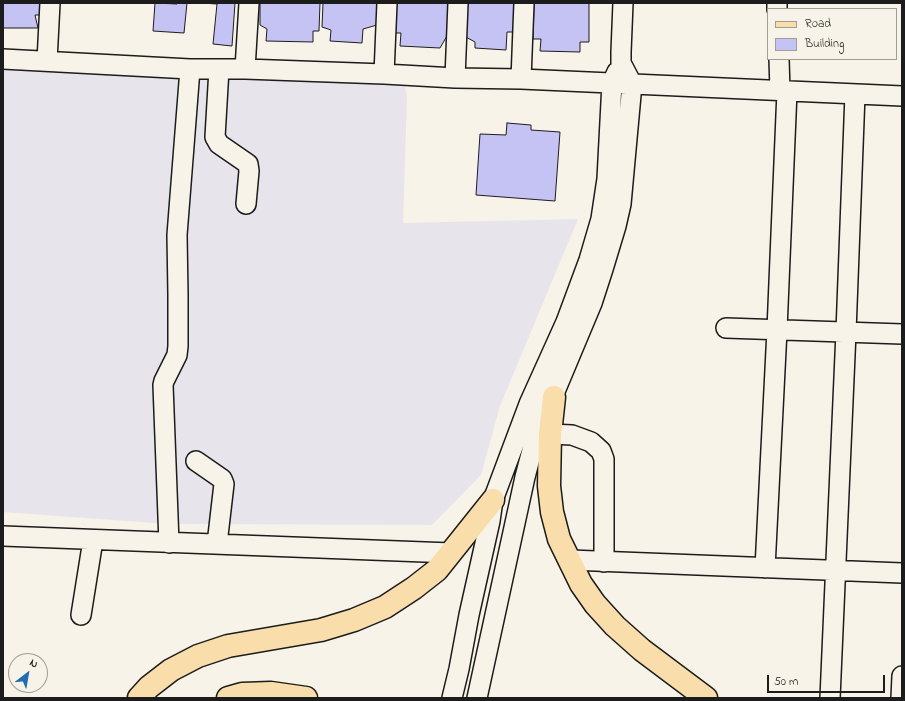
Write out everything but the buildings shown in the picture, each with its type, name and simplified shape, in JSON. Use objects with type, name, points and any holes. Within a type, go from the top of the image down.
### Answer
[{"type":"main road","points":[[554,397],[550,434],[549,486],[552,512],[559,539],[581,584],[615,626],[642,650],[706,698]]},
{"type":"main road","points":[[139,698],[149,687],[172,670],[198,656],[228,646],[321,630],[354,620],[385,607],[414,588],[437,570],[493,500]]},
{"type":"main road","points":[[228,698],[242,694],[271,693],[306,698]]},
{"type":"street","points":[[47,61],[50,3]]},
{"type":"street","points":[[245,69],[249,3]]},
{"type":"street","points":[[384,74],[387,3]]},
{"type":"street","points":[[455,78],[458,3]]},
{"type":"street","points":[[520,79],[524,3]]},
{"type":"street","points":[[477,698],[525,477],[536,439],[592,303],[616,226],[621,204],[632,84],[621,64],[620,52],[623,3]]},
{"type":"street","points":[[3,59],[190,68],[520,79],[902,96]]},
{"type":"street","points":[[765,568],[777,330],[784,91],[779,60]]},
{"type":"street","points":[[452,698],[490,521],[493,500],[529,404],[566,322],[591,254],[601,219],[607,179],[612,83],[621,64]]},
{"type":"street","points":[[169,543],[163,386],[177,355],[178,346],[177,235],[190,68]]},
{"type":"street","points":[[219,69],[215,137],[219,144],[248,164],[249,171],[246,204]]},
{"type":"street","points":[[830,698],[855,94]]},
{"type":"street","points":[[726,328],[902,334]]},
{"type":"street","points":[[550,434],[572,435],[591,442],[601,451],[604,459],[604,562]]},
{"type":"street","points":[[196,461],[222,479],[224,484],[217,544]]},
{"type":"street","points":[[3,536],[451,553]]},
{"type":"street","points":[[81,615],[93,540]]},
{"type":"street","points":[[570,560],[902,573]]},
{"type":"street","points":[[901,698],[902,676]]},
{"type":"shaded area","points":[[3,67],[404,81],[407,96],[403,223],[578,219],[500,406],[481,475],[432,525],[168,524],[3,512]]}]
